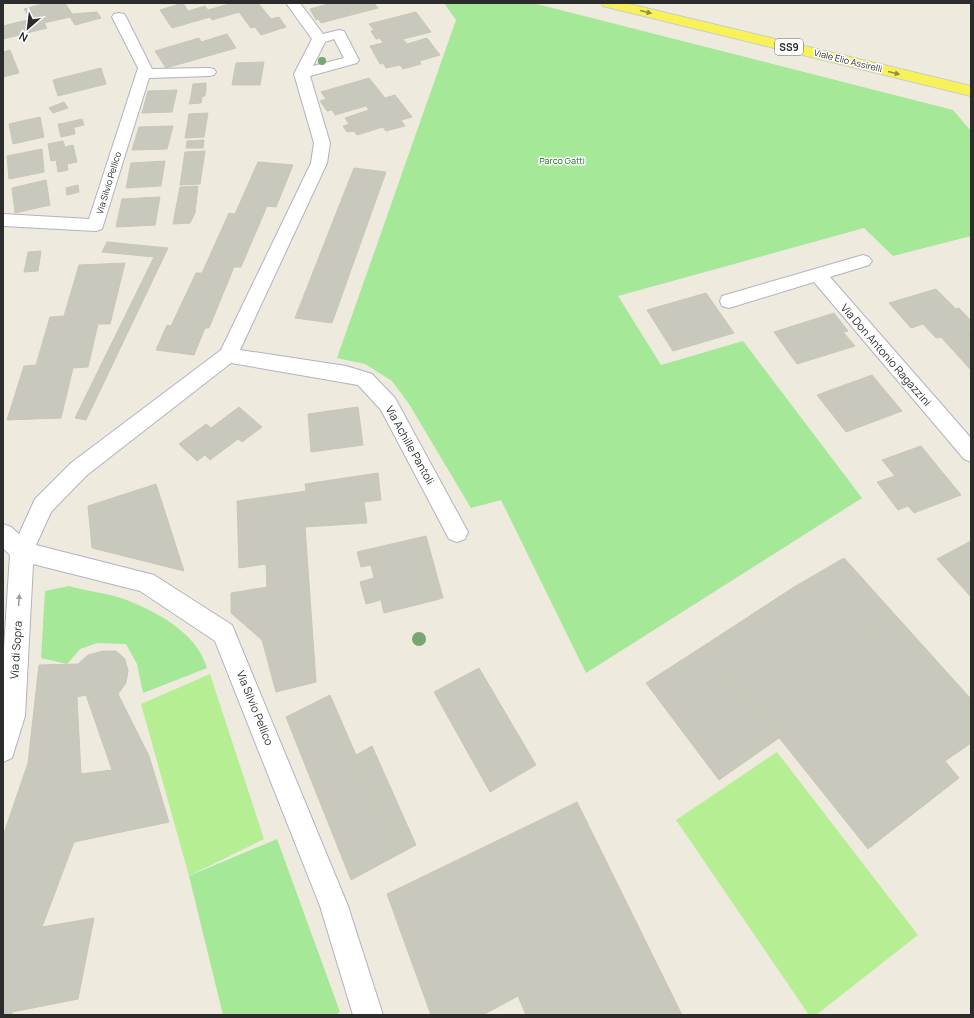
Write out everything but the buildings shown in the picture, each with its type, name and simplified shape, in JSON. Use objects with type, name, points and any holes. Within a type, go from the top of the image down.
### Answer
[{"type":"main road","name":"Viale Elio Assirelli","points":[[608,3],[971,91]]},
{"type":"main road","name":"Viale Elio Assirelli","points":[[652,3],[971,79]]},
{"type":"street","points":[[293,3],[319,39]]},
{"type":"street","points":[[119,17],[145,68],[143,74],[209,72]]},
{"type":"street","points":[[302,74],[352,60],[339,34],[319,39]]},
{"type":"street","points":[[22,551],[43,506],[79,469],[228,355],[319,163],[322,143],[302,74],[319,39]]},
{"type":"street","name":"Via Silvio Pellico","points":[[3,220],[96,225],[143,74]]},
{"type":"street","points":[[729,300],[863,262]]},
{"type":"street","name":"Via Don Antonio Ragazzini","points":[[818,275],[963,432],[971,453]]},
{"type":"street","name":"Via Achille Pantoli","points":[[228,355],[346,374],[365,380],[388,404],[457,532]]},
{"type":"street","name":"Via Silvio Pellico","points":[[3,534],[22,551],[146,582],[224,633],[334,906],[368,1015]]},
{"type":"street","name":"Via di Sopra","points":[[3,749],[22,551]]},
{"type":"green space","name":"Parco Gatti","points":[[444,3],[533,3],[953,110],[971,131],[971,236],[893,256],[864,228],[618,296],[661,365],[743,341],[862,498],[586,673],[501,500],[471,508],[409,404],[392,381],[365,364],[337,358],[456,20]]},
{"type":"green space","points":[[69,586],[121,598],[160,616],[184,633],[194,644],[202,655],[207,668],[143,693],[137,664],[126,644],[97,643],[80,649],[67,664],[41,658],[45,591]]},
{"type":"green space","points":[[210,674],[264,839],[189,876],[141,704]]},
{"type":"green space","points":[[777,752],[918,935],[816,1015],[809,1015],[676,820]]},
{"type":"green space","points":[[277,839],[340,1012],[335,1015],[223,1015],[189,876]]}]
